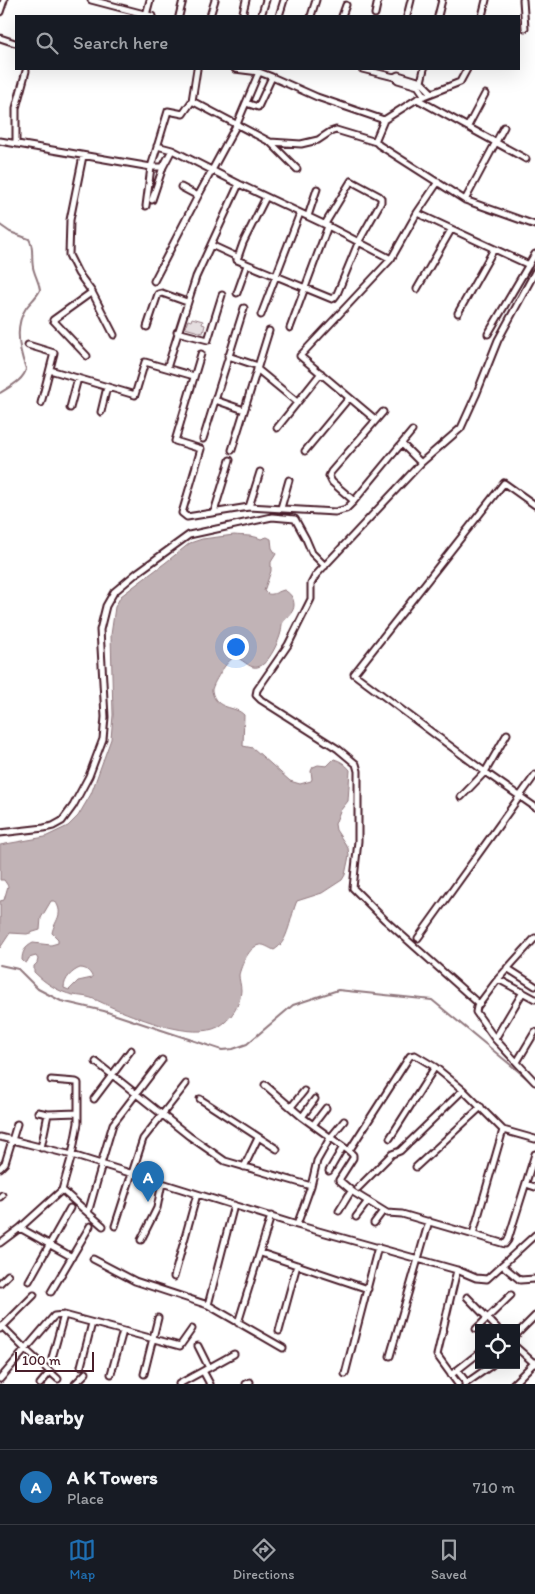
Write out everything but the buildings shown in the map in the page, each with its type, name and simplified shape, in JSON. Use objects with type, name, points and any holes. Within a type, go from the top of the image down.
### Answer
[{"type":"street","points":[[0,12],[4,0]]},
{"type":"street","points":[[91,0],[149,15],[150,0]]},
{"type":"street","points":[[117,7],[119,0]]},
{"type":"street","points":[[179,15],[184,0]]},
{"type":"street","points":[[210,15],[215,0]]},
{"type":"street","points":[[242,15],[246,0]]},
{"type":"street","points":[[261,15],[266,0]]},
{"type":"street","points":[[279,15],[284,0]]},
{"type":"street","points":[[311,15],[316,0]]},
{"type":"street","points":[[375,14],[378,0]]},
{"type":"street","points":[[407,15],[411,0]]},
{"type":"street","points":[[438,15],[442,0]]},
{"type":"street","points":[[482,15],[486,0]]},
{"type":"street","points":[[523,0],[525,28]]},
{"type":"street","points":[[342,15],[346,5]]},
{"type":"street","points":[[0,38],[15,43]]},
{"type":"street","points":[[146,206],[151,167],[168,111],[183,114],[192,101],[197,70]]},
{"type":"street","points":[[243,70],[259,72],[317,97],[384,120]]},
{"type":"street","points":[[366,70],[393,76],[398,75],[421,82],[432,93]]},
{"type":"street","points":[[393,70],[393,76]]},
{"type":"street","points":[[421,82],[424,70]]},
{"type":"street","points":[[376,142],[384,120],[418,99],[460,82],[466,70]]},
{"type":"street","points":[[16,144],[16,108],[26,71]]},
{"type":"street","points":[[154,282],[237,124],[259,72]]},
{"type":"street","points":[[393,76],[398,80],[418,86],[425,96]]},
{"type":"street","points":[[246,103],[258,107],[272,77]]},
{"type":"street","points":[[468,126],[484,94]]},
{"type":"street","points":[[418,99],[526,159]]},
{"type":"street","points":[[192,101],[270,142],[297,169]]},
{"type":"street","points":[[465,200],[504,127]]},
{"type":"street","points":[[270,142],[301,144],[318,140],[336,130],[376,142],[465,200],[535,225]]},
{"type":"street","points":[[0,141],[151,167],[163,167]]},
{"type":"street","points":[[157,146],[172,150],[327,225],[391,259]]},
{"type":"street","points":[[152,200],[163,167],[172,150]]},
{"type":"street","points":[[83,156],[70,220],[69,255],[78,273],[92,292],[114,335]]},
{"type":"street","points":[[211,245],[237,257],[238,261],[276,277],[306,289],[332,299],[359,241],[381,202],[381,198],[353,181],[350,182],[327,225],[306,289],[290,328]]},
{"type":"street","points":[[376,420],[300,356],[391,259],[417,213],[438,182]]},
{"type":"street","points":[[167,368],[196,277],[239,184]]},
{"type":"street","points":[[181,187],[198,196]]},
{"type":"street","points":[[308,216],[317,188]]},
{"type":"street","points":[[237,257],[266,197]]},
{"type":"street","points":[[261,315],[300,213]]},
{"type":"street","points":[[417,213],[529,265]]},
{"type":"street","points":[[417,289],[451,230]]},
{"type":"street","points":[[458,313],[494,249]]},
{"type":"street","points":[[488,334],[535,254]]},
{"type":"street","points":[[237,293],[247,265]]},
{"type":"street","points":[[479,1004],[385,920],[354,888],[358,841],[358,772],[356,764],[338,749],[257,697],[257,690],[288,645],[311,599],[311,584],[316,575],[422,462],[461,428],[498,340],[535,272]]},
{"type":"street","points":[[87,356],[53,320],[92,292]]},
{"type":"street","points":[[147,327],[158,294],[162,293],[187,302]]},
{"type":"street","points":[[177,332],[208,340],[222,295]]},
{"type":"street","points":[[203,438],[244,308]]},
{"type":"street","points":[[232,450],[269,331]]},
{"type":"street","points":[[28,345],[54,352],[41,403]]},
{"type":"street","points":[[201,354],[175,441],[202,450],[182,513],[187,516],[249,507],[335,512],[346,509],[412,431]]},
{"type":"street","points":[[228,356],[257,368],[297,402]]},
{"type":"street","points":[[50,370],[135,395],[145,362],[194,376]]},
{"type":"street","points":[[277,428],[321,374]]},
{"type":"street","points":[[70,408],[78,378]]},
{"type":"street","points":[[101,412],[107,387]]},
{"type":"street","points":[[304,451],[349,398]]},
{"type":"street","points":[[215,400],[244,410]]},
{"type":"street","points":[[354,501],[332,482],[329,476],[383,412]]},
{"type":"street","points":[[402,444],[422,462]]},
{"type":"street","points":[[214,512],[230,460]]},
{"type":"street","points":[[249,507],[260,472]]},
{"type":"street","points":[[281,508],[289,480]]},
{"type":"street","points":[[535,505],[504,483],[354,674],[484,772],[535,807]]},
{"type":"street","points":[[0,833],[44,828],[62,821],[73,806],[89,776],[103,739],[105,717],[100,630],[106,606],[114,592],[138,572],[190,535],[272,517],[295,519],[312,553],[325,566]]},
{"type":"street","points":[[461,796],[484,772],[507,734]]},
{"type":"street","points":[[418,938],[535,775]]},
{"type":"street","points":[[535,938],[507,968],[476,1008],[476,1012],[495,1039],[535,1082]]},
{"type":"street","points":[[507,968],[535,986]]},
{"type":"street","points":[[498,979],[535,999]]},
{"type":"street","points":[[495,1039],[523,992]]},
{"type":"street","points":[[517,1062],[535,1032]]},
{"type":"street","points":[[94,1099],[131,1050]]},
{"type":"street","points":[[348,1151],[410,1056],[415,1055],[435,1067],[464,1090],[503,1130],[535,1139]]},
{"type":"street","points":[[88,1213],[113,1124],[162,1060]]},
{"type":"street","points":[[96,1062],[189,1136],[225,1161],[310,1186]]},
{"type":"street","points":[[390,1138],[435,1067]]},
{"type":"street","points":[[0,1243],[20,1228],[62,1190],[72,1155],[78,1123],[77,1082],[51,1080]]},
{"type":"street","points":[[116,1226],[143,1139],[186,1084]]},
{"type":"street","points":[[265,1085],[302,1117],[353,1155],[339,1180],[356,1190],[383,1211],[429,1221],[505,1244],[508,1240],[535,1154]]},
{"type":"street","points":[[339,1211],[350,1193],[356,1190],[392,1154],[400,1151],[464,1090]]},
{"type":"street","points":[[291,1107],[304,1091]]},
{"type":"street","points":[[200,1099],[277,1150]]},
{"type":"street","points":[[302,1117],[316,1099]]},
{"type":"street","points":[[416,1167],[481,1107]]},
{"type":"street","points":[[313,1125],[326,1108]]},
{"type":"street","points":[[38,1112],[48,1114],[78,1113]]},
{"type":"street","points":[[41,1148],[48,1114]]},
{"type":"street","points":[[297,1225],[316,1161],[330,1138],[344,1121]]},
{"type":"street","points":[[0,1168],[5,1164],[17,1124]]},
{"type":"street","points":[[473,1234],[503,1130]]},
{"type":"street","points":[[0,1137],[72,1155],[297,1225],[417,1258],[485,1280],[535,1235]]},
{"type":"street","points":[[244,1167],[258,1138]]},
{"type":"street","points":[[329,1171],[343,1147]]},
{"type":"street","points":[[141,1240],[156,1208],[162,1183]]},
{"type":"street","points":[[526,1184],[535,1187]]},
{"type":"street","points":[[62,1190],[103,1226]]},
{"type":"street","points":[[174,1277],[196,1194]]},
{"type":"street","points":[[356,1217],[368,1201]]},
{"type":"street","points":[[208,1305],[234,1205]]},
{"type":"street","points":[[29,1281],[70,1208]]},
{"type":"street","points":[[374,1223],[383,1211]]},
{"type":"street","points":[[238,1323],[271,1216]]},
{"type":"street","points":[[390,1356],[429,1221]]},
{"type":"street","points":[[51,1292],[90,1226]]},
{"type":"street","points":[[20,1228],[72,1257]]},
{"type":"street","points":[[346,1374],[378,1247]]},
{"type":"street","points":[[261,1253],[368,1289]]},
{"type":"street","points":[[93,1259],[135,1281],[208,1305],[283,1348]]},
{"type":"street","points":[[280,1331],[297,1265]]},
{"type":"street","points":[[502,1265],[520,1280],[535,1278]]},
{"type":"street","points":[[457,1270],[437,1355],[457,1383],[462,1377]]},
{"type":"street","points":[[0,1283],[8,1275]]},
{"type":"street","points":[[34,1294],[1,1328],[58,1379]]},
{"type":"street","points":[[483,1324],[511,1295]]},
{"type":"street","points":[[467,1298],[493,1324]]},
{"type":"street","points":[[52,1358],[64,1315]]},
{"type":"street","points":[[0,1379],[54,1316],[64,1315],[180,1346],[192,1329]]},
{"type":"street","points":[[520,1331],[535,1316]]},
{"type":"street","points":[[144,1374],[158,1318]]},
{"type":"street","points":[[81,1366],[92,1323]]},
{"type":"street","points":[[111,1374],[123,1331]]},
{"type":"street","points":[[198,1346],[209,1368]]},
{"type":"street","points":[[513,1384],[535,1363],[520,1350]]},
{"type":"street","points":[[179,1384],[234,1354]]},
{"type":"street","points":[[451,1375],[475,1356]]},
{"type":"street","points":[[457,1370],[466,1383],[486,1369]]},
{"type":"street","points":[[203,1371],[210,1384]]},
{"type":"street","points":[[40,1384],[50,1372]]},
{"type":"street","points":[[76,1384],[86,1372]]},
{"type":"shaded area","points":[[192,318],[203,321],[202,324],[205,325],[203,333],[185,328],[188,320],[191,321]]},
{"type":"shaded area","points":[[234,535],[251,536],[261,539],[267,537],[271,539],[272,548],[276,554],[271,562],[271,571],[264,591],[271,594],[286,591],[293,600],[293,610],[283,622],[280,636],[265,663],[254,667],[238,658],[231,659],[220,673],[212,691],[217,702],[244,715],[243,746],[253,748],[290,781],[300,784],[311,781],[313,767],[318,765],[327,766],[334,759],[343,763],[350,770],[348,801],[340,811],[335,824],[336,830],[348,848],[349,856],[342,880],[322,893],[297,901],[286,935],[279,946],[274,950],[260,945],[256,946],[249,953],[239,975],[241,995],[231,1016],[218,1027],[195,1031],[181,1030],[152,1023],[91,998],[67,994],[38,976],[34,972],[34,966],[38,959],[36,956],[29,958],[25,963],[22,960],[24,950],[33,943],[51,945],[58,943],[58,939],[52,933],[59,914],[55,901],[51,901],[41,918],[40,930],[27,934],[10,933],[0,948],[0,901],[4,900],[8,886],[4,880],[0,880],[0,845],[45,837],[68,826],[78,816],[91,794],[111,739],[113,715],[111,635],[115,607],[121,596],[190,543],[202,539]],"holes":[[[80,968],[86,969],[92,978],[78,981],[69,990],[64,988],[65,981],[71,973]]]},
{"type":"waterway","points":[[0,225],[10,232],[29,239],[32,246],[33,267],[40,290],[26,308],[20,322],[19,338],[21,354],[26,369],[25,373],[16,383],[0,393]]},
{"type":"waterway","points":[[0,965],[18,969],[38,989],[61,1001],[104,1011],[222,1050],[233,1049],[247,1044],[293,1005],[338,990],[432,1000],[535,1085]]},
{"type":"place","name":"A K Towers","points":[[148,1202]]}]
